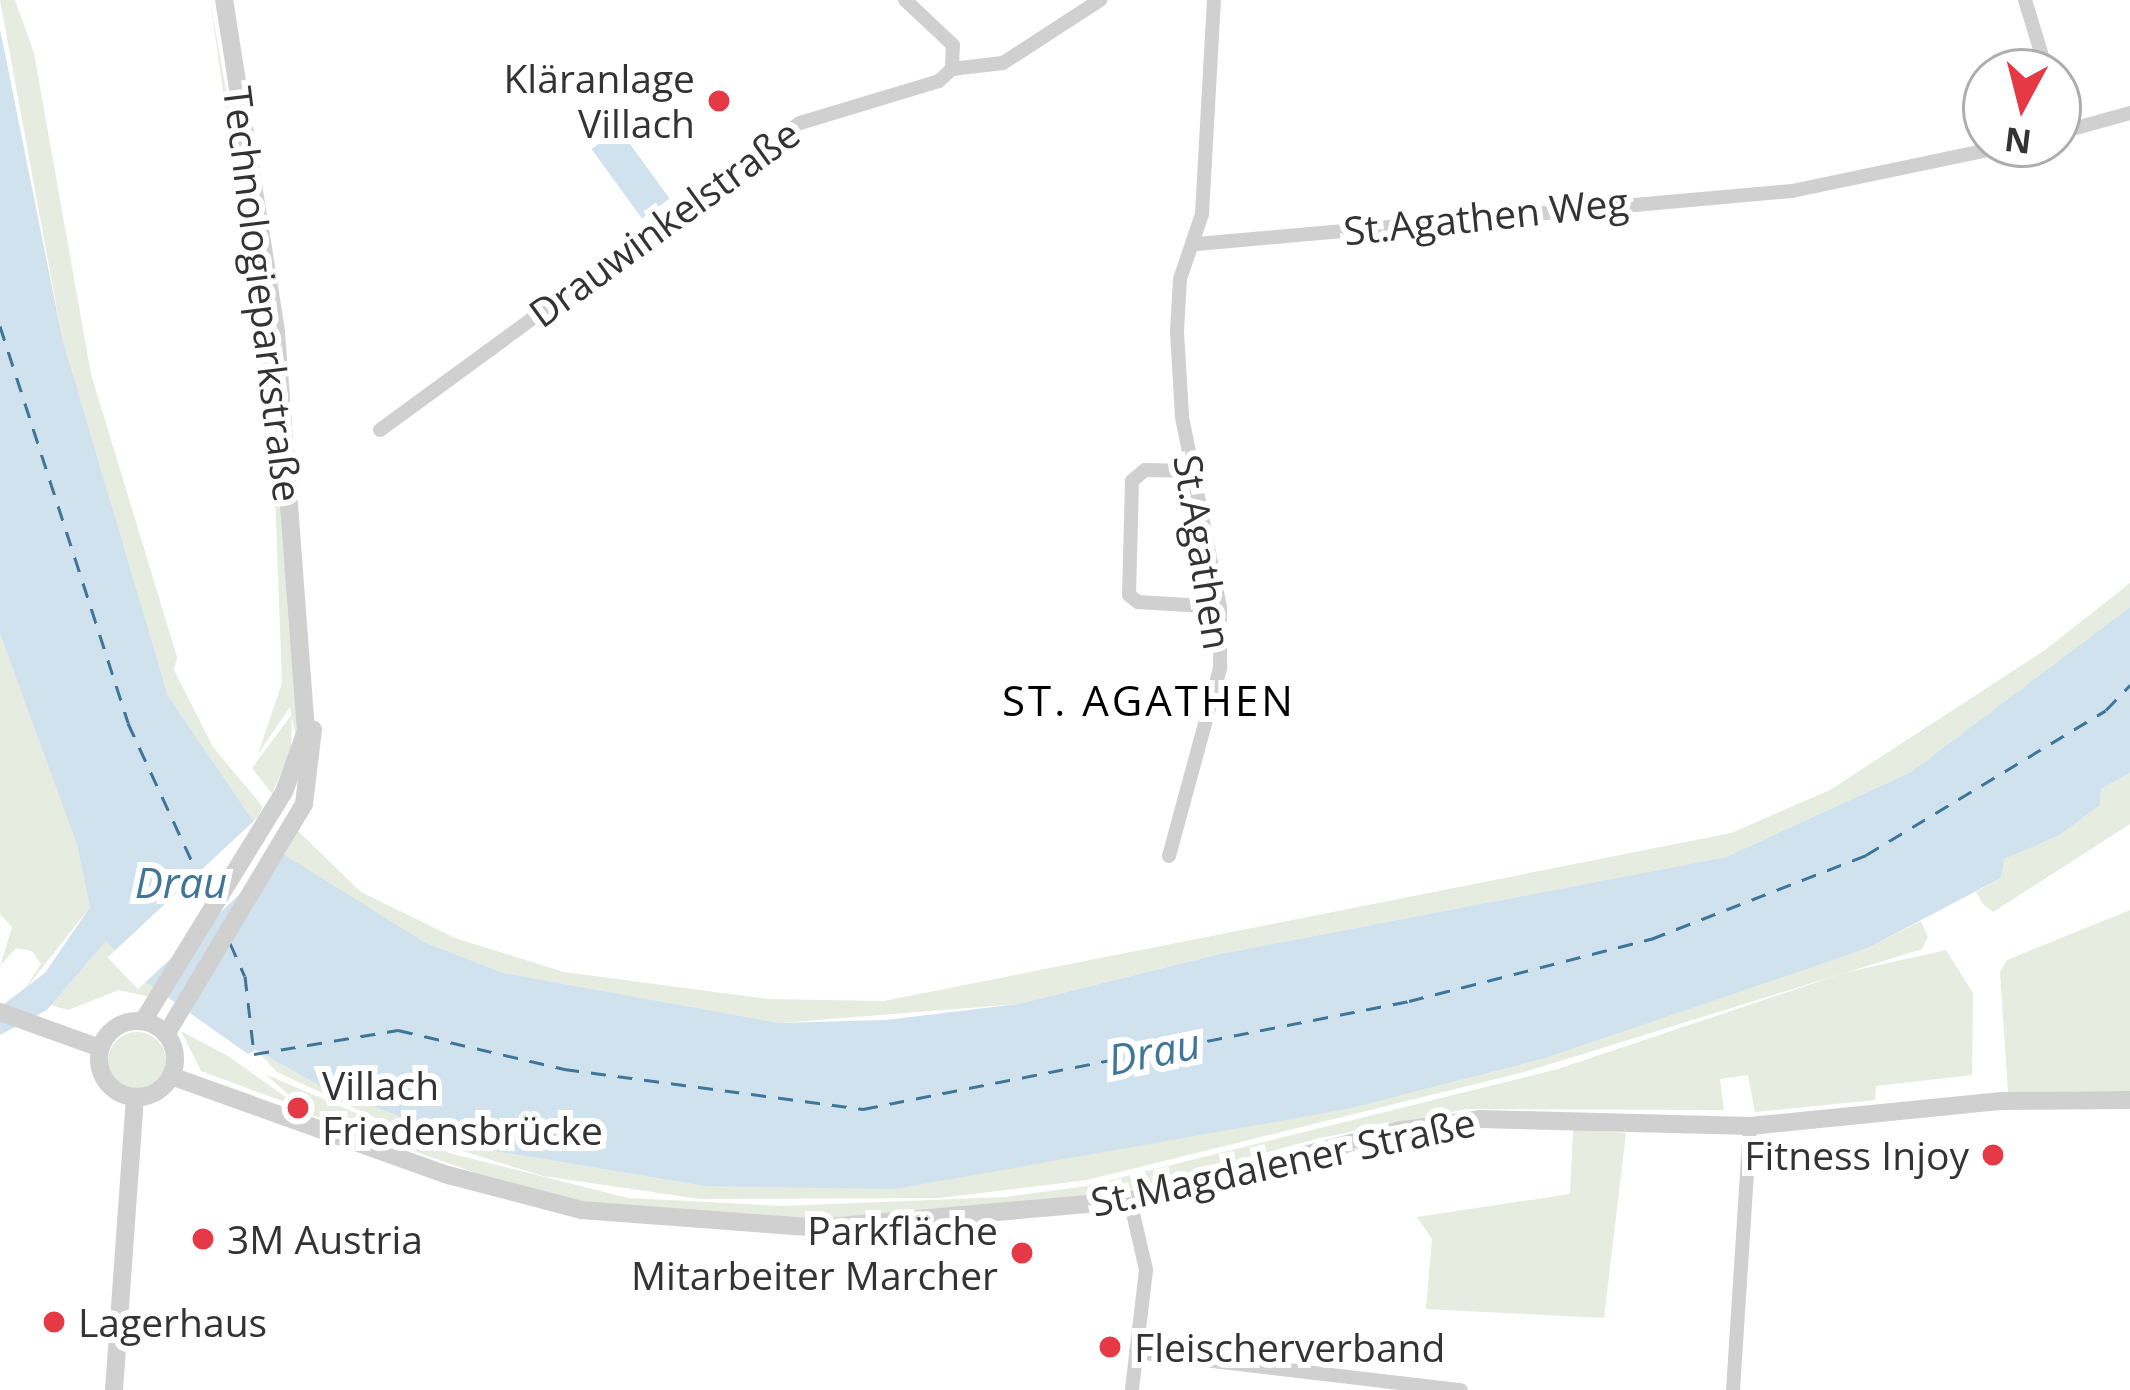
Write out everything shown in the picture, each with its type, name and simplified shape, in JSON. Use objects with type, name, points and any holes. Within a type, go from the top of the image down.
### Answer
[{"type":"street","name":"Technologieparkstraße","points":[[146,1018],[284,792],[306,731],[276,332],[224,0]]},
{"type":"street","points":[[905,0],[953,45],[952,69],[1003,63],[1100,0]]},
{"type":"street","points":[[1197,244],[1214,0]]},
{"type":"street","points":[[2025,0],[2040,48]]},
{"type":"street","name":"Drauwinkelstraße","points":[[380,430],[800,123],[917,89],[952,69]]},
{"type":"street","points":[[2082,126],[2130,113]]},
{"type":"street","name":"St.Agathen Weg","points":[[1197,244],[1792,191],[1962,155]]},
{"type":"street","name":"St.Agathen","points":[[1169,856],[1215,705],[1220,607],[1191,471],[1177,332],[1180,279],[1197,244]]},
{"type":"street","points":[[1191,471],[1145,470],[1132,481],[1129,595],[1138,602],[1220,607]]},
{"type":"street","name":"Technologieparkstraße","points":[[169,1030],[304,804],[315,746],[301,660]]},
{"type":"street","points":[[0,1012],[100,1048]]},
{"type":"street","points":[[146,1018],[169,1030],[171,1076],[161,1089],[135,1097],[102,1075],[100,1048],[114,1028],[146,1018]]},
{"type":"street","name":"St.Magdalener Straße","points":[[171,1076],[448,1175],[589,1211],[818,1228],[1130,1200],[1396,1131],[1481,1119],[1750,1126],[2002,1101],[2130,1100]]},
{"type":"street","points":[[114,1390],[135,1097]]},
{"type":"street","points":[[1732,1390],[1750,1126]]},
{"type":"street","points":[[1130,1200],[1146,1270],[1132,1390]]},
{"type":"street","points":[[1136,1352],[1461,1390]]},
{"type":"shaded area","points":[[0,0],[15,0],[34,53],[91,374],[177,657],[174,670],[213,747],[263,807],[254,824],[168,696],[62,337]]},
{"type":"shaded area","points":[[210,0],[266,316],[300,725],[296,738],[290,707],[258,754],[282,683],[273,440]]},
{"type":"shaded area","points":[[2130,583],[2130,607],[1911,772],[1726,857],[1220,954],[1018,1004],[780,1023],[504,973],[426,943],[284,856],[298,831],[361,892],[455,938],[564,972],[768,999],[884,1001],[1731,833],[1830,790],[2045,650]]},
{"type":"shaded area","points":[[0,634],[78,844],[90,907],[20,996],[41,964],[32,951],[16,948],[0,966],[12,927],[0,914]]},
{"type":"shaded area","points":[[292,714],[291,749],[272,794],[252,768]]},
{"type":"shaded area","points":[[2130,773],[2130,824],[1993,912],[1982,903],[1976,892],[2001,878],[2003,859],[2060,835],[2100,805],[2101,789]]},
{"type":"shaded area","points":[[2130,910],[2130,1091],[2008,1092],[2000,972],[2007,960]]},
{"type":"shaded area","points":[[1921,921],[1928,937],[1922,949],[1528,1071],[1087,1180],[939,1198],[700,1199],[543,1176],[414,1136],[277,1072],[256,1050],[322,1087],[489,1150],[704,1186],[1206,1132],[1347,1109],[1743,990],[1868,948]]},
{"type":"shaded area","points":[[106,941],[156,989],[151,997],[119,990],[68,1010],[51,1005]]},
{"type":"shaded area","points":[[1946,950],[1973,993],[1972,1075],[1876,1086],[1875,1100],[1755,1112],[1748,1075],[1720,1079],[1724,1110],[1467,1109],[1320,1138],[1117,1193],[916,1216],[795,1219],[599,1204],[524,1190],[312,1115],[265,1074],[449,1153],[628,1198],[783,1206],[1005,1197],[1087,1186],[1558,1069],[1844,973]]},
{"type":"shaded area","points":[[181,1031],[228,1056],[301,1108],[201,1071]]},
{"type":"shaded area","points":[[137,1032],[158,1040],[166,1061],[158,1082],[137,1090],[116,1082],[108,1061],[116,1040]]},
{"type":"shaded area","points":[[1573,1129],[1626,1133],[1604,1318],[1426,1309],[1432,1239],[1417,1217],[1570,1194]]},
{"type":"water","name":"Drau","points":[[0,29],[62,337],[168,696],[270,846],[426,943],[504,973],[780,1023],[886,1020],[1018,1004],[1220,954],[1726,857],[1911,772],[2130,607],[2130,773],[2101,789],[2100,805],[2060,835],[2004,859],[2001,878],[1868,948],[1545,1058],[1347,1109],[895,1189],[704,1186],[488,1150],[322,1087],[256,1050],[248,1054],[146,982],[106,941],[47,1010],[0,1035],[0,1007],[45,973],[90,907],[77,844],[0,634]]},
{"type":"water","points":[[619,129],[670,199],[642,219],[591,149]]},
{"type":"pier","points":[[257,818],[287,850],[138,989],[108,957]]},
{"type":"ferry route","points":[[0,326],[128,723],[208,896]]},
{"type":"ferry route","points":[[230,943],[245,976],[254,1054],[398,1030],[564,1069],[863,1109],[1409,1001],[1651,939],[1866,855],[2106,710],[2130,685]]},
{"type":"place","name":"Kläranlage Villach","points":[[719,101]]},
{"type":"place","name":"Villach Friedensbrücke","points":[[298,1108]]},
{"type":"place","name":"Fitness Injoy","points":[[1993,1155]]},
{"type":"place","name":"3M Austria","points":[[203,1239]]},
{"type":"place","name":"Parkfläche Mitarbeiter Marcher","points":[[1022,1253]]},
{"type":"place","name":"Lagerhaus","points":[[54,1322]]},
{"type":"place","name":"Fleischerverband","points":[[1110,1347]]},
{"type":"district","name":"ST. AGATHEN","points":[[1149,700]]}]
